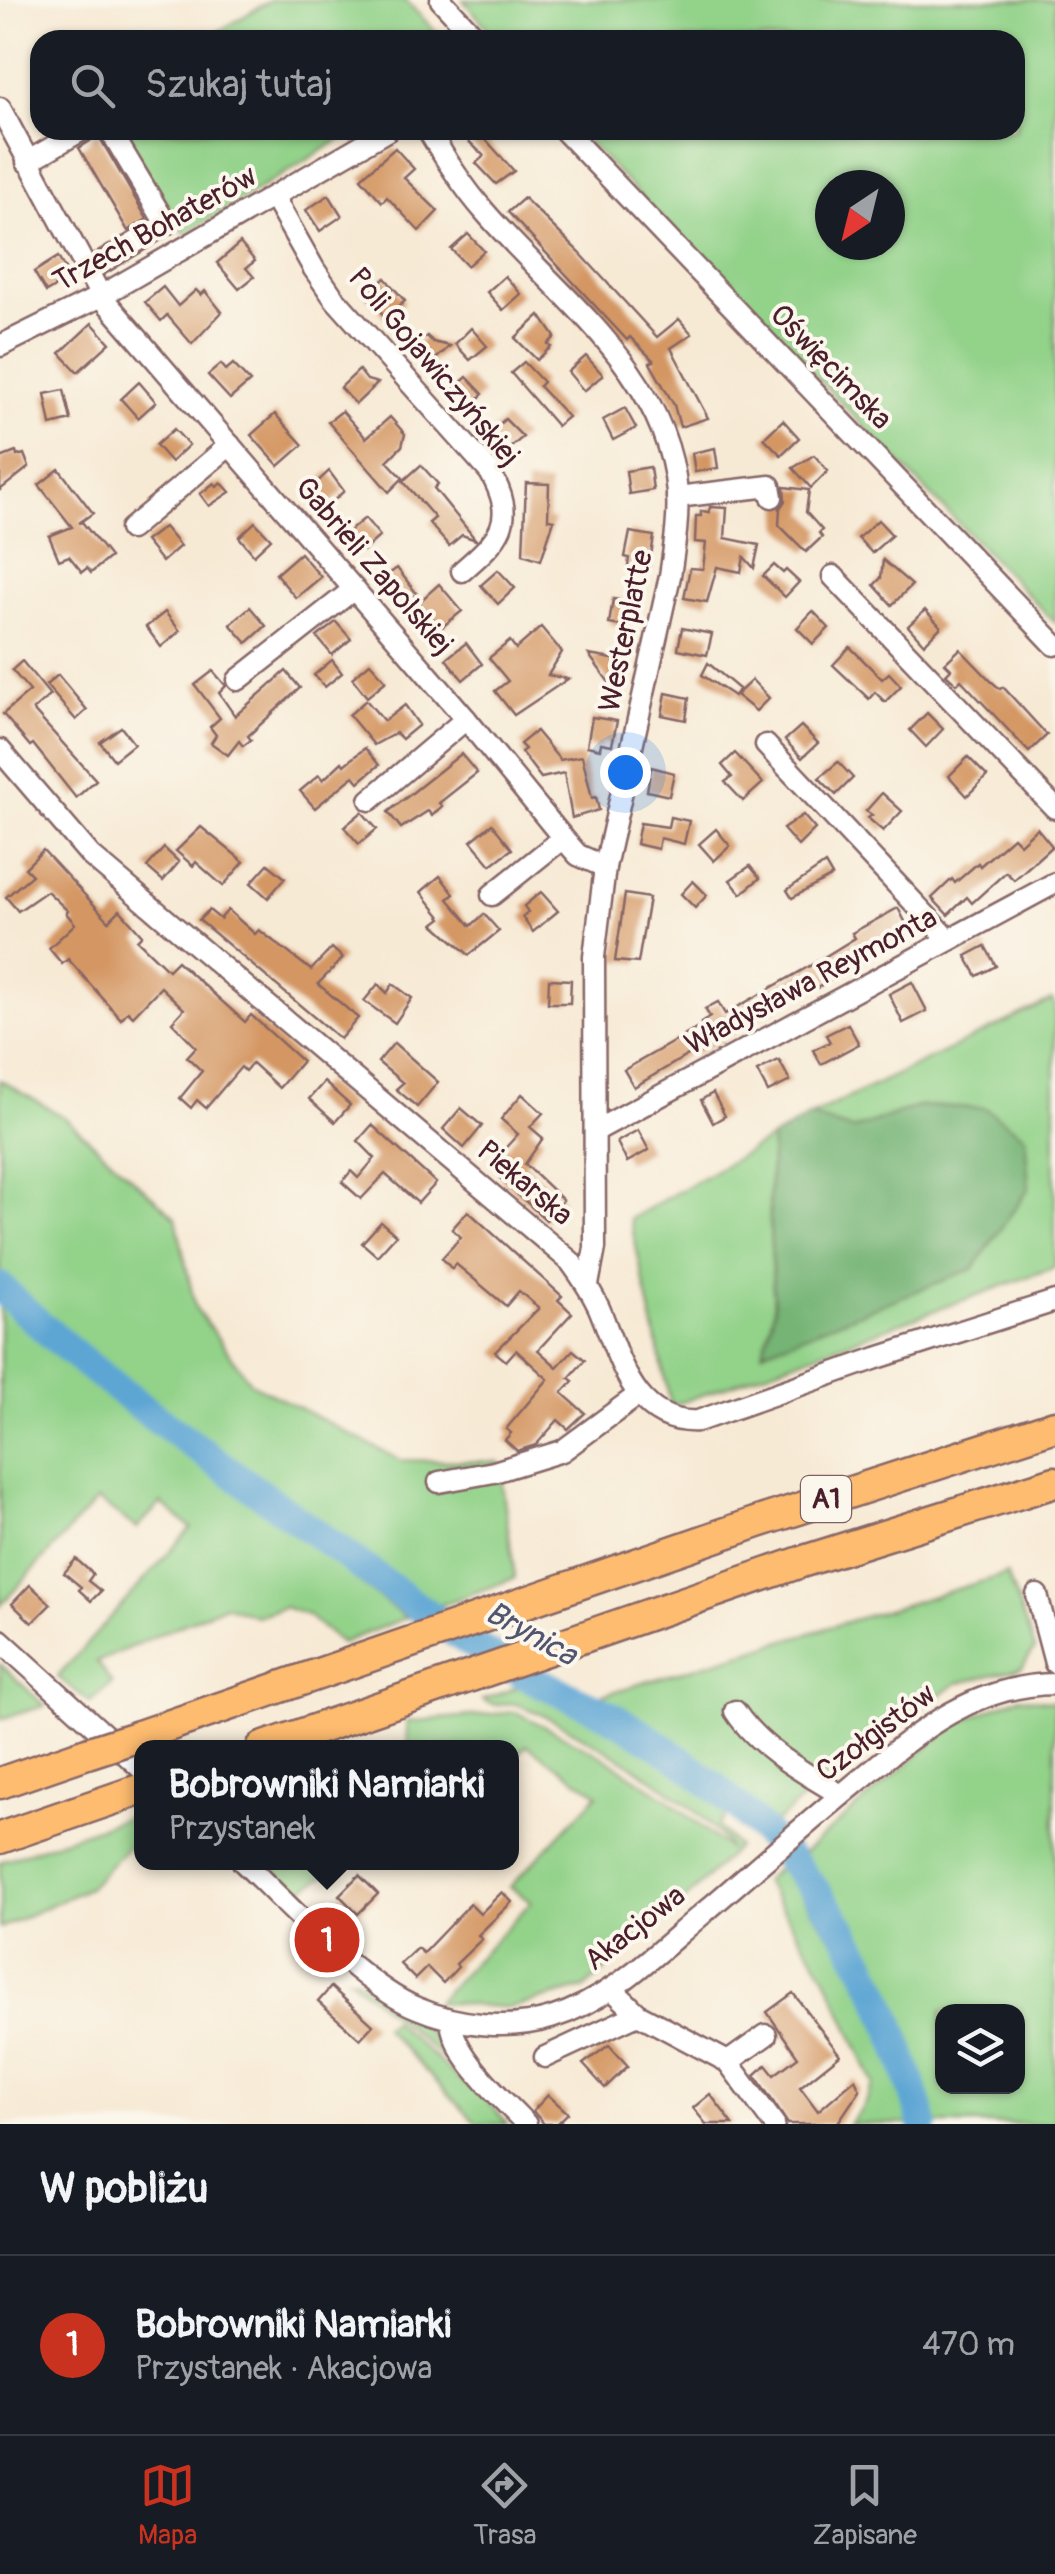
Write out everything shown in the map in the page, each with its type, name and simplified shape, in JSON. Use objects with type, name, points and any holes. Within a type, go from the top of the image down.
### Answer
[{"type":"highway","name":"A1","points":[[0,1784],[599,1576],[1055,1426]]},
{"type":"highway","name":"A1","points":[[285,1740],[654,1611],[1055,1482]]},
{"type":"highway","points":[[0,1838],[134,1785]]},
{"type":"street","points":[[440,0],[468,30]]},
{"type":"street","name":"Gabrieli Zapolskiej","points":[[0,108],[101,296],[466,718],[578,855],[606,867]]},
{"type":"street","points":[[27,162],[65,140]]},
{"type":"street","points":[[88,271],[166,224],[116,140]]},
{"type":"street","name":"Trzech Bohaterów","points":[[0,346],[101,296],[371,140]]},
{"type":"street","name":"Westerplatte","points":[[435,140],[483,211],[620,357],[647,394],[671,460],[677,497],[670,576],[606,867],[594,957],[595,1248],[588,1284]]},
{"type":"street","name":"Oświęcimska","points":[[574,140],[1055,645]]},
{"type":"street","name":"Poli Gojawiczyńskiej","points":[[274,198],[334,298],[490,472],[498,486],[504,501],[503,526],[496,540],[462,571]]},
{"type":"street","points":[[130,529],[230,445]]},
{"type":"street","points":[[677,497],[770,486],[772,497]]},
{"type":"street","points":[[833,576],[1055,808]]},
{"type":"street","points":[[238,680],[354,589]]},
{"type":"street","points":[[370,800],[466,718]]},
{"type":"street","points":[[766,745],[949,940]]},
{"type":"street","name":"Piekarska","points":[[0,750],[91,856],[570,1261],[588,1284],[620,1364],[638,1395]]},
{"type":"street","points":[[492,895],[563,838]]},
{"type":"street","name":"Władysława Reymonta","points":[[595,1131],[1055,883]]},
{"type":"street","points":[[439,1482],[494,1472],[562,1451],[638,1395],[665,1418],[698,1421],[877,1358],[1055,1302]]},
{"type":"street","points":[[1038,1594],[1055,1664]]},
{"type":"street","points":[[0,1640],[134,1781]]},
{"type":"street","name":"Czołgistów","points":[[753,1871],[900,1746],[977,1698],[1016,1686],[1055,1684]]},
{"type":"street","points":[[735,1711],[744,1725],[771,1747],[841,1795]]},
{"type":"street","name":"Akacjowa","points":[[252,1870],[385,1990],[414,2007],[451,2020],[523,2024],[578,2008],[612,1989],[753,1871]]},
{"type":"street","points":[[612,1989],[638,2014],[728,2062],[774,2124]]},
{"type":"street","points":[[545,2057],[638,2014]]},
{"type":"street","points":[[451,2020],[451,2030],[469,2062],[526,2124]]},
{"type":"street","points":[[728,2062],[766,2035]]},
{"type":"green space","points":[[271,0],[405,0],[434,30],[222,30]]},
{"type":"green space","points":[[463,0],[1055,0],[1055,623],[586,140],[1025,140],[1025,30],[489,30]]},
{"type":"green space","points":[[124,140],[340,140],[185,234]]},
{"type":"green space","points":[[1052,1000],[1055,1267],[671,1406],[630,1219],[772,1138],[769,1202],[774,1310],[764,1351],[920,1106],[852,1130],[810,1116]]},
{"type":"green space","points":[[0,1080],[64,1117],[176,1218],[195,1307],[251,1383],[400,1460],[499,1462],[515,1578],[430,1609],[77,1346],[0,1274]]},
{"type":"green space","points":[[920,1106],[985,1108],[1025,1136],[1029,1188],[973,1269],[763,1351],[774,1310],[769,1202],[772,1138],[810,1116],[852,1130]]},
{"type":"green space","points":[[0,1296],[82,1370],[406,1618],[341,1643],[307,1615],[284,1607],[256,1616],[225,1605],[97,1662],[112,1683],[90,1702],[57,1677],[191,1528],[161,1503],[137,1528],[97,1500],[0,1606]]},
{"type":"green space","points":[[1007,1574],[1035,1649],[1022,1668],[958,1683],[859,1749],[771,1827],[688,1756],[596,1697]]},
{"type":"green space","points":[[0,1664],[45,1706],[0,1719]]},
{"type":"green space","points":[[528,1683],[607,1725],[675,1769],[729,1812],[718,1826],[737,1847],[672,1913],[585,1988],[510,2008],[436,2002],[531,1902],[510,1887],[598,1794],[527,1745],[519,1752],[519,1740],[408,1740],[406,1722],[516,1712],[601,1755],[668,1799],[729,1850],[695,1811],[635,1767],[519,1705],[482,1700]]},
{"type":"green space","points":[[1019,1697],[1055,1702],[1055,2124],[933,2124],[898,2017],[857,1938],[796,1859],[955,1724]]},
{"type":"green space","points":[[134,1815],[134,1840],[88,1888],[0,1928],[0,1862]]},
{"type":"green space","points":[[780,1866],[865,1984],[892,2047],[915,2124],[849,2124],[874,2084],[825,1975],[764,1881]]},
{"type":"green space","points":[[274,1870],[334,1870],[299,1891]]},
{"type":"green space","points":[[348,1977],[356,1978],[410,2014],[472,2078],[464,2075]]},
{"type":"green space","points":[[392,2020],[461,2081],[473,2087],[508,2124],[477,2124],[383,2027]]},
{"type":"building","points":[[101,140],[147,219],[128,231],[79,148]]},
{"type":"building","points":[[467,140],[486,140],[514,171],[496,184],[476,163],[484,156]]},
{"type":"building","points":[[395,148],[414,169],[404,178],[438,211],[419,231],[387,197],[382,202],[361,178]]},
{"type":"building","points":[[329,195],[342,216],[320,231],[306,210]]},
{"type":"building","points":[[524,198],[657,337],[679,319],[692,334],[671,348],[708,418],[680,427],[674,405],[650,363],[654,361],[630,337],[627,340],[508,212]]},
{"type":"building","points":[[468,234],[484,251],[467,266],[451,249]]},
{"type":"building","points":[[240,243],[255,261],[246,268],[254,277],[239,289],[217,263]]},
{"type":"building","points":[[58,257],[70,278],[46,292],[34,272]]},
{"type":"building","points":[[505,276],[521,294],[503,310],[487,292]]},
{"type":"building","points":[[385,278],[405,301],[386,318],[366,295]]},
{"type":"building","points":[[163,287],[178,306],[196,290],[201,295],[205,291],[222,312],[192,344],[167,315],[161,321],[145,302]]},
{"type":"building","points":[[540,315],[555,337],[548,344],[551,347],[537,360],[515,338]]},
{"type":"building","points":[[92,323],[110,343],[78,372],[60,353]]},
{"type":"building","points":[[471,328],[487,346],[470,360],[455,344]]},
{"type":"building","points":[[427,336],[433,342],[450,346],[426,368],[409,349]]},
{"type":"building","points":[[586,356],[603,375],[584,391],[568,372]]},
{"type":"building","points":[[524,362],[543,382],[539,386],[568,417],[557,426],[511,373]]},
{"type":"building","points":[[221,364],[226,370],[233,364],[250,382],[230,399],[208,375]]},
{"type":"building","points":[[359,370],[367,380],[378,383],[356,404],[340,388]]},
{"type":"building","points":[[467,377],[483,394],[464,412],[449,393]]},
{"type":"building","points":[[139,382],[156,402],[138,418],[121,399]]},
{"type":"building","points":[[64,390],[71,420],[51,425],[45,394]]},
{"type":"building","points":[[625,408],[636,428],[613,440],[603,420]]},
{"type":"building","points":[[342,411],[366,438],[390,417],[405,434],[402,446],[387,461],[403,478],[389,492],[328,422]]},
{"type":"building","points":[[275,414],[303,445],[279,466],[251,435]]},
{"type":"building","points":[[505,419],[523,437],[504,453],[487,435]]},
{"type":"building","points":[[783,420],[799,438],[781,455],[764,438]]},
{"type":"building","points":[[174,429],[189,445],[171,462],[156,445]]},
{"type":"building","points":[[715,448],[718,468],[695,472],[692,453]]},
{"type":"building","points":[[16,452],[17,456],[24,454],[29,467],[0,490],[0,458]]},
{"type":"building","points":[[814,455],[828,471],[811,488],[793,468]]},
{"type":"building","points":[[421,465],[438,484],[434,488],[476,540],[462,535],[449,546],[429,523],[435,518],[403,481]]},
{"type":"building","points":[[650,467],[653,490],[629,494],[626,471]]},
{"type":"building","points":[[59,469],[93,513],[79,523],[110,557],[91,573],[87,568],[82,572],[69,556],[59,560],[49,536],[72,527],[39,485]]},
{"type":"building","points":[[329,471],[344,491],[325,509],[310,489]]},
{"type":"building","points":[[221,482],[230,492],[209,506],[200,494]]},
{"type":"building","points":[[526,483],[549,484],[548,519],[554,520],[541,560],[523,554]]},
{"type":"building","points":[[784,487],[809,490],[806,512],[822,530],[822,537],[806,552],[779,525]]},
{"type":"building","points":[[710,507],[727,508],[725,538],[759,545],[754,568],[744,557],[741,572],[717,567],[707,602],[684,598],[690,568],[703,569],[706,543],[695,542],[696,516],[701,516],[701,511],[709,512]]},
{"type":"building","points":[[365,518],[380,536],[363,551],[347,533]]},
{"type":"building","points":[[878,520],[892,535],[872,553],[858,538]]},
{"type":"building","points":[[255,522],[271,539],[254,555],[239,537]]},
{"type":"building","points":[[164,527],[180,546],[162,562],[145,541]]},
{"type":"building","points":[[630,532],[654,536],[649,569],[628,567],[629,558],[625,557]]},
{"type":"building","points":[[300,553],[321,577],[296,598],[276,574]]},
{"type":"building","points":[[883,560],[912,585],[892,605],[874,585],[881,578]]},
{"type":"building","points":[[774,565],[799,582],[785,597],[763,576]]},
{"type":"building","points":[[397,568],[417,594],[400,607],[378,582]]},
{"type":"building","points":[[498,570],[515,588],[498,604],[481,585]]},
{"type":"building","points":[[439,584],[462,611],[441,628],[419,602]]},
{"type":"building","points":[[613,599],[637,603],[632,628],[609,624]]},
{"type":"building","points":[[250,607],[266,626],[247,643],[230,624]]},
{"type":"building","points":[[925,610],[941,627],[924,644],[908,626]]},
{"type":"building","points":[[813,611],[829,628],[813,644],[797,628]]},
{"type":"building","points":[[165,612],[180,631],[161,647],[146,627]]},
{"type":"building","points":[[336,622],[351,639],[332,655],[317,637]]},
{"type":"building","points":[[541,627],[562,652],[548,675],[568,679],[514,715],[495,691],[508,681],[489,658],[510,641],[516,649]]},
{"type":"building","points":[[682,628],[712,634],[707,655],[678,649]]},
{"type":"building","points":[[466,643],[482,664],[463,680],[446,659]]},
{"type":"building","points":[[850,647],[882,679],[889,673],[901,686],[885,702],[875,692],[869,699],[833,665]]},
{"type":"building","points":[[960,649],[1000,689],[1003,687],[1047,735],[1029,752],[961,680],[957,684],[946,674],[951,669],[945,663]]},
{"type":"building","points":[[589,655],[618,660],[613,688]]},
{"type":"building","points":[[332,660],[342,673],[325,687],[314,675]]},
{"type":"building","points":[[22,661],[50,695],[33,710],[96,780],[76,798],[3,714],[30,691],[12,670]]},
{"type":"building","points":[[370,663],[386,681],[367,697],[352,678]]},
{"type":"building","points":[[708,663],[739,689],[734,696],[702,675]]},
{"type":"building","points":[[213,671],[226,686],[219,693],[235,716],[286,671],[300,688],[248,736],[251,740],[243,746],[239,741],[228,755],[211,743],[216,735],[210,727],[220,718],[195,685]]},
{"type":"building","points":[[58,675],[87,710],[76,720],[46,685]]},
{"type":"building","points":[[752,680],[769,698],[756,711],[736,695]]},
{"type":"building","points":[[666,693],[689,698],[686,720],[662,715]]},
{"type":"building","points":[[366,700],[384,721],[405,705],[419,725],[402,739],[396,733],[374,745],[349,715]]},
{"type":"building","points":[[927,713],[943,729],[926,747],[910,730]]},
{"type":"building","points":[[592,717],[617,721],[612,745],[601,743],[600,749],[587,746]]},
{"type":"building","points":[[801,726],[818,743],[802,758],[785,740]]},
{"type":"building","points":[[121,727],[134,744],[114,760],[100,742]]},
{"type":"building","points":[[536,731],[560,760],[582,756],[592,798],[596,797],[599,810],[572,818],[564,773],[541,778],[521,752],[525,749],[520,744]]},
{"type":"building","points":[[365,748],[379,765],[359,782],[354,776],[315,808],[300,791],[319,775],[323,780]]},
{"type":"building","points":[[735,753],[763,783],[743,801],[725,782],[732,777],[722,765]]},
{"type":"building","points":[[461,754],[477,773],[439,803],[442,806],[432,816],[428,811],[401,828],[388,812]]},
{"type":"building","points":[[968,757],[987,776],[967,796],[949,776]]},
{"type":"building","points":[[838,762],[853,778],[836,795],[819,778]]},
{"type":"building","points":[[651,767],[674,773],[669,796],[647,791]]},
{"type":"building","points":[[882,793],[902,811],[883,831],[868,818],[872,815],[866,811]]},
{"type":"building","points":[[362,812],[377,829],[359,844],[344,827]]},
{"type":"building","points":[[803,815],[815,829],[798,846],[783,829]]},
{"type":"building","points":[[670,817],[689,821],[684,844],[660,838],[658,849],[636,844],[640,823],[668,827]]},
{"type":"building","points":[[492,824],[512,849],[491,865],[471,841]]},
{"type":"building","points":[[201,827],[244,862],[223,886],[196,862],[193,866],[176,851]]},
{"type":"building","points":[[1037,828],[1052,846],[1014,880],[1006,872],[972,903],[967,897],[948,915],[932,898],[952,879],[955,883],[978,863],[980,866],[1013,837],[1020,844]]},
{"type":"building","points":[[716,829],[730,846],[714,861],[699,844]]},
{"type":"building","points":[[164,848],[179,862],[163,881],[147,867]]},
{"type":"building","points":[[43,850],[109,921],[120,910],[142,935],[137,940],[168,970],[177,961],[245,1022],[251,1015],[302,1061],[279,1088],[252,1063],[245,1071],[241,1067],[206,1108],[197,1100],[191,1108],[180,1098],[202,1071],[187,1057],[196,1047],[172,1022],[184,1009],[161,987],[133,1016],[128,1011],[121,1019],[68,959],[62,964],[49,948],[75,924],[68,911],[47,891],[18,911],[6,897],[32,875],[25,868]]},
{"type":"building","points":[[268,864],[285,878],[268,898],[251,883]]},
{"type":"building","points":[[825,864],[832,876],[792,898],[787,890]]},
{"type":"building","points":[[750,866],[760,878],[741,894],[730,880]]},
{"type":"building","points":[[440,876],[454,894],[448,899],[471,926],[484,914],[499,931],[469,955],[434,924],[442,918],[421,892]]},
{"type":"building","points":[[693,881],[707,895],[695,908],[681,894]]},
{"type":"building","points":[[541,892],[558,911],[533,932],[522,917],[528,912],[524,906]]},
{"type":"building","points":[[625,894],[649,898],[638,963],[615,961]]},
{"type":"building","points":[[898,908],[911,933],[810,992],[806,986],[781,1001],[783,1005],[735,1030],[736,1033],[695,1055],[693,1052],[634,1087],[624,1070],[703,1025],[710,1017],[705,1009],[718,1002],[725,1014],[808,967],[855,938],[852,933]]},
{"type":"building","points":[[209,910],[220,919],[228,910],[255,934],[259,930],[311,970],[332,948],[343,958],[318,984],[358,1018],[340,1039],[199,920]]},
{"type":"building","points":[[985,946],[996,966],[977,976],[966,956]]},
{"type":"building","points":[[549,979],[571,980],[570,1003],[548,1003]]},
{"type":"building","points":[[912,982],[927,1011],[903,1023],[889,994]]},
{"type":"building","points":[[378,984],[387,993],[393,984],[412,998],[395,1023],[364,1001]]},
{"type":"building","points":[[848,1024],[859,1044],[821,1064],[813,1050],[830,1042],[826,1035]]},
{"type":"building","points":[[394,1043],[438,1082],[417,1107],[396,1089],[403,1083],[378,1062]]},
{"type":"building","points":[[779,1060],[790,1081],[768,1092],[757,1071]]},
{"type":"building","points":[[324,1082],[350,1105],[335,1122],[309,1099]]},
{"type":"building","points":[[713,1093],[725,1116],[713,1123],[701,1100]]},
{"type":"building","points":[[522,1094],[543,1113],[530,1127],[543,1138],[525,1164],[563,1200],[546,1220],[500,1178],[511,1165],[499,1155],[518,1134],[501,1119]]},
{"type":"building","points":[[461,1108],[482,1126],[464,1148],[443,1129]]},
{"type":"building","points":[[372,1125],[436,1183],[418,1203],[385,1174],[361,1199],[342,1182],[351,1171],[358,1178],[375,1158],[358,1141]]},
{"type":"building","points":[[638,1130],[649,1150],[627,1162],[617,1142]]},
{"type":"building","points":[[468,1211],[562,1296],[558,1300],[572,1313],[538,1350],[557,1367],[573,1350],[585,1360],[562,1393],[585,1413],[568,1429],[558,1420],[536,1445],[517,1451],[505,1440],[511,1433],[506,1429],[548,1379],[516,1350],[506,1361],[495,1352],[539,1308],[519,1291],[506,1306],[456,1264],[452,1269],[442,1258],[461,1237],[452,1229]]},
{"type":"building","points":[[381,1222],[396,1235],[377,1256],[362,1243]]},
{"type":"building","points":[[76,1559],[93,1574],[88,1581],[101,1591],[91,1601],[64,1573]]},
{"type":"building","points":[[30,1585],[51,1604],[32,1623],[12,1604]]},
{"type":"building","points":[[359,1875],[378,1894],[358,1914],[339,1895]]},
{"type":"building","points":[[502,1892],[512,1902],[478,1935],[482,1939],[443,1983],[427,1967],[415,1979],[400,1964],[417,1948],[423,1953],[470,1904],[480,1914]]},
{"type":"building","points":[[331,1987],[373,2025],[360,2039],[318,2002]]},
{"type":"building","points":[[793,1993],[840,2055],[800,2087],[818,2111],[855,2079],[860,2090],[837,2124],[788,2124],[755,2075],[766,2065],[774,2075],[798,2057],[767,2012]]},
{"type":"building","points":[[609,2045],[628,2066],[605,2088],[583,2064]]},
{"type":"building","points":[[710,2094],[733,2124],[706,2124],[693,2108]]},
{"type":"building","points":[[548,2095],[568,2113],[557,2124],[544,2124],[533,2111]]},
{"type":"waterway","name":"Brynica","points":[[0,1287],[138,1405],[408,1600],[498,1660],[651,1740],[729,1799],[797,1868],[854,1947],[890,2022],[923,2124]]},
{"type":"place","name":"Bobrowniki Namiarki","points":[[327,1940]]}]
